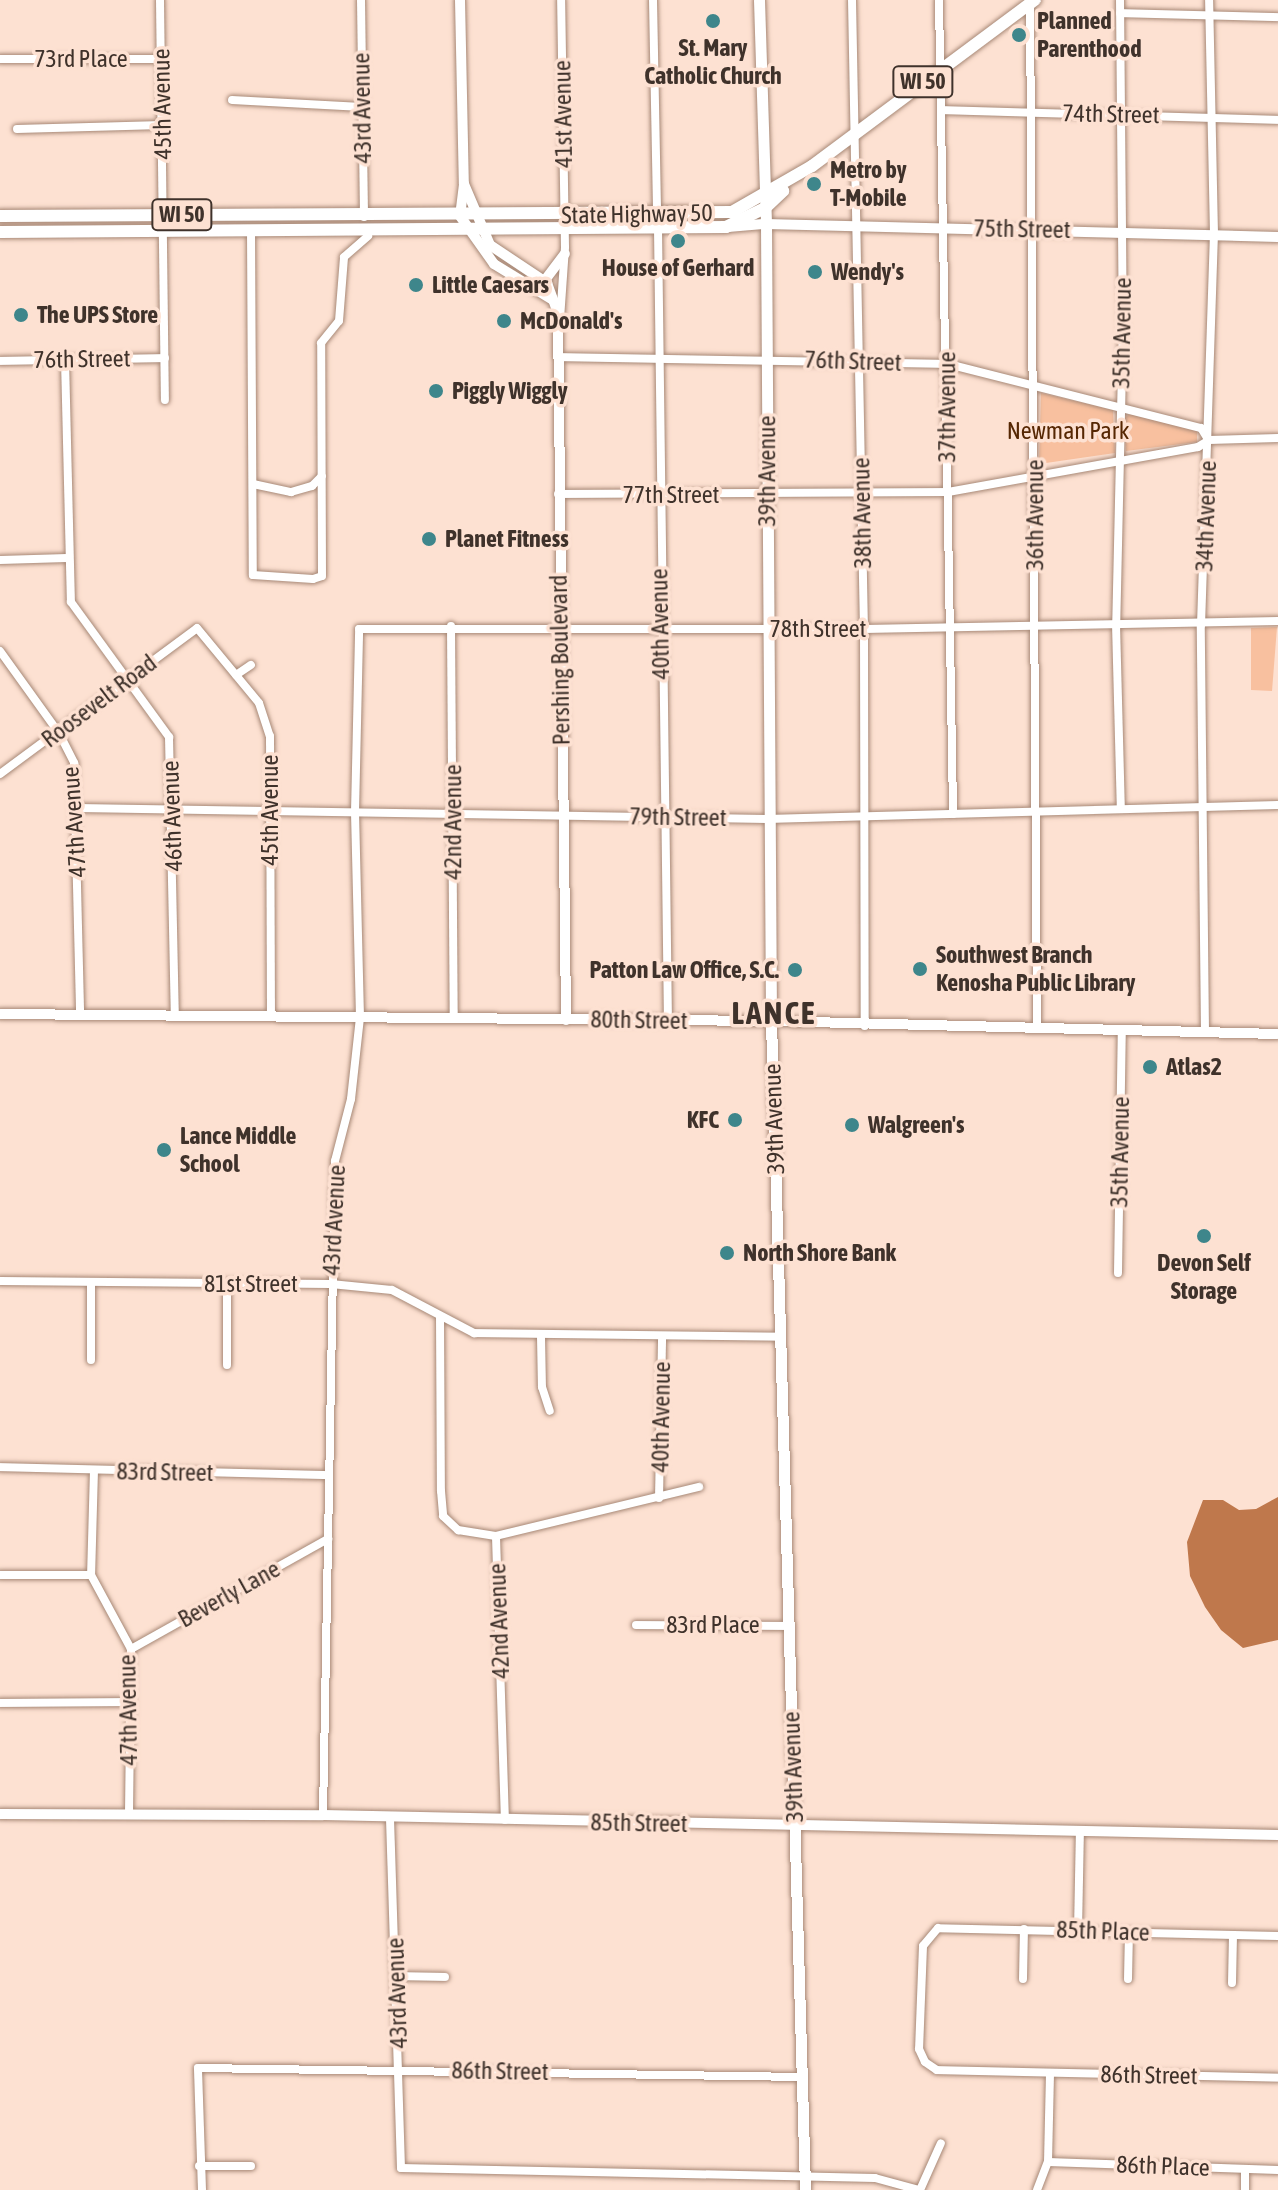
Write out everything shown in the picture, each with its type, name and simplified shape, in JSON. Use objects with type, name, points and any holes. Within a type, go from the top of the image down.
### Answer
[{"type":"main road","name":"39th Avenue","points":[[759,0],[766,224],[767,819],[771,1021],[805,2190]]},
{"type":"main road","name":"WI 50","points":[[855,134],[1032,1]]},
{"type":"main road","name":"State Highway 50","points":[[0,216],[467,216],[658,228],[726,227],[751,215],[855,134]]},
{"type":"main road","name":"State Highway 50","points":[[0,232],[476,230],[657,213],[732,212],[765,202]]},
{"type":"street","name":"45th Avenue","points":[[160,0],[165,400]]},
{"type":"street","name":"43rd Avenue","points":[[361,0],[364,217]]},
{"type":"street","name":"Pershing Boulevard","points":[[460,0],[467,216],[494,264],[542,284],[553,300],[558,323],[559,628],[566,1020]]},
{"type":"street","name":"41st Avenue","points":[[558,323],[565,254],[561,0]]},
{"type":"street","points":[[653,0],[657,213]]},
{"type":"street","name":"38th Avenue","points":[[852,0],[864,629],[865,1026]]},
{"type":"street","name":"37th Avenue","points":[[939,0],[948,364],[953,814]]},
{"type":"street","name":"35th Avenue","points":[[1120,0],[1123,231],[1116,624],[1121,809]]},
{"type":"street","name":"34th Avenue","points":[[1205,1033],[1201,625],[1214,234],[1207,117],[1209,0]]},
{"type":"street","name":"36th Avenue","points":[[1032,1],[1037,1029]]},
{"type":"street","points":[[1120,13],[1278,17]]},
{"type":"street","name":"73rd Place","points":[[0,59],[161,59]]},
{"type":"street","points":[[232,100],[362,107]]},
{"type":"street","name":"74th Street","points":[[943,110],[1278,120]]},
{"type":"street","points":[[17,129],[162,125]]},
{"type":"street","points":[[732,212],[751,215],[766,224]]},
{"type":"street","name":"75th Street","points":[[726,227],[855,225],[1278,237]]},
{"type":"street","name":"40th Avenue","points":[[658,228],[657,495],[668,1021]]},
{"type":"street","points":[[251,230],[253,575],[322,576],[321,343],[339,321],[344,257],[368,236]]},
{"type":"street","points":[[542,284],[565,254]]},
{"type":"street","name":"76th Street","points":[[558,357],[658,356],[948,364],[1201,428],[1209,440]]},
{"type":"street","name":"76th Street","points":[[0,361],[165,358]]},
{"type":"street","name":"46th Avenue","points":[[65,360],[67,558],[71,602],[169,737],[174,810],[175,1016]]},
{"type":"street","points":[[1209,440],[1278,438]]},
{"type":"street","name":"77th Street","points":[[558,494],[861,496],[948,492],[1198,447],[1209,440]]},
{"type":"street","points":[[253,484],[291,492],[312,486],[322,476]]},
{"type":"street","points":[[0,560],[67,558]]},
{"type":"street","name":"78th Street","points":[[359,629],[451,626],[766,630],[1201,625],[1278,621]]},
{"type":"street","name":"42nd Avenue","points":[[451,626],[454,1018]]},
{"type":"street","name":"45th Avenue","points":[[197,628],[259,703],[270,736],[271,1016]]},
{"type":"street","name":"Roosevelt Road","points":[[0,774],[197,628]]},
{"type":"street","name":"43rd Avenue","points":[[323,1815],[335,1161],[351,1099],[360,1017],[355,812],[359,629]]},
{"type":"street","name":"47th Avenue","points":[[0,651],[59,733],[74,763],[78,808],[80,1015]]},
{"type":"street","points":[[236,675],[251,665]]},
{"type":"street","name":"79th Street","points":[[78,808],[767,819],[1278,805]]},
{"type":"street","name":"80th Street","points":[[0,1014],[771,1021],[865,1026],[1278,1034]]},
{"type":"street","name":"35th Avenue","points":[[1118,1273],[1122,1031]]},
{"type":"street","name":"81st Street","points":[[0,1281],[331,1284],[392,1290],[474,1333],[541,1337],[780,1337]]},
{"type":"street","points":[[91,1282],[91,1360]]},
{"type":"street","points":[[227,1284],[227,1365]]},
{"type":"street","name":"42nd Avenue","points":[[440,1317],[443,1516],[458,1530],[496,1536],[505,1820]]},
{"type":"street","name":"40th Avenue","points":[[659,1498],[662,1336]]},
{"type":"street","points":[[541,1337],[542,1387],[550,1411]]},
{"type":"street","name":"83rd Street","points":[[0,1467],[329,1475]]},
{"type":"street","points":[[0,1575],[91,1575],[94,1470]]},
{"type":"street","points":[[496,1536],[699,1487]]},
{"type":"street","name":"Beverly Lane","points":[[131,1649],[328,1539]]},
{"type":"street","name":"47th Avenue","points":[[91,1575],[131,1649],[129,1814]]},
{"type":"street","name":"83rd Place","points":[[636,1625],[789,1626]]},
{"type":"street","points":[[0,1703],[130,1702]]},
{"type":"street","name":"85th Street","points":[[0,1814],[323,1815],[1278,1835]]},
{"type":"street","name":"43rd Avenue","points":[[390,1818],[401,2168],[805,2177]]},
{"type":"street","points":[[1078,1931],[1080,1831]]},
{"type":"street","name":"85th Place","points":[[925,2062],[919,2049],[923,1946],[929,1933],[949,1927],[1278,1936]]},
{"type":"street","points":[[1023,1979],[1024,1929]]},
{"type":"street","points":[[1128,1979],[1129,1932]]},
{"type":"street","points":[[1232,1983],[1233,1935]]},
{"type":"street","points":[[397,1976],[445,1977]]},
{"type":"street","name":"86th Street","points":[[925,2062],[937,2070],[1278,2078]]},
{"type":"street","name":"86th Street","points":[[199,2166],[198,2068],[802,2077]]},
{"type":"street","points":[[1037,2190],[1048,2162],[1050,2073]]},
{"type":"street","points":[[805,2177],[875,2178],[920,2190],[941,2143]]},
{"type":"street","name":"86th Place","points":[[1048,2162],[1278,2170]]},
{"type":"street","points":[[202,2190],[199,2166],[251,2166]]},
{"type":"street","points":[[1245,2169],[1245,2190]]},
{"type":"green space","name":"Newman Park","points":[[1041,393],[1113,410],[1115,453],[1039,464]]},
{"type":"green space","name":"Newman Park","points":[[1130,414],[1197,431],[1197,442],[1126,451],[1124,418]]},
{"type":"green space","points":[[1277,627],[1272,691],[1251,690],[1251,628]]},
{"type":"shaded area","points":[[1278,1497],[1278,1640],[1243,1648],[1221,1630],[1205,1607],[1190,1576],[1187,1542],[1203,1500],[1223,1500],[1239,1510],[1256,1509]]},
{"type":"place","name":"St. Mary Catholic Church","points":[[713,21]]},
{"type":"place","name":"Planned Parenthood","points":[[1019,35]]},
{"type":"place","name":"Metro by T-Mobile","points":[[814,184]]},
{"type":"place","name":"House of Gerhard","points":[[678,241]]},
{"type":"place","name":"Wendy's","points":[[815,272]]},
{"type":"place","name":"Little Caesars","points":[[416,285]]},
{"type":"place","name":"The UPS Store","points":[[21,315]]},
{"type":"place","name":"McDonald's","points":[[504,321]]},
{"type":"place","name":"Piggly Wiggly","points":[[436,391]]},
{"type":"place","name":"Planet Fitness","points":[[429,539]]},
{"type":"place","name":"Southwest Branch Kenosha Public Library","points":[[920,969]]},
{"type":"place","name":"Patton Law Office, S.C.","points":[[795,970]]},
{"type":"place","name":"Atlas2","points":[[1150,1067]]},
{"type":"place","name":"KFC","points":[[735,1120]]},
{"type":"place","name":"Walgreen's","points":[[852,1125]]},
{"type":"place","name":"Lance Middle School","points":[[164,1150]]},
{"type":"place","name":"Devon Self Storage","points":[[1204,1236]]},
{"type":"place","name":"North Shore Bank","points":[[727,1253]]},
{"type":"district","name":"LANCE","points":[[774,1013]]}]
